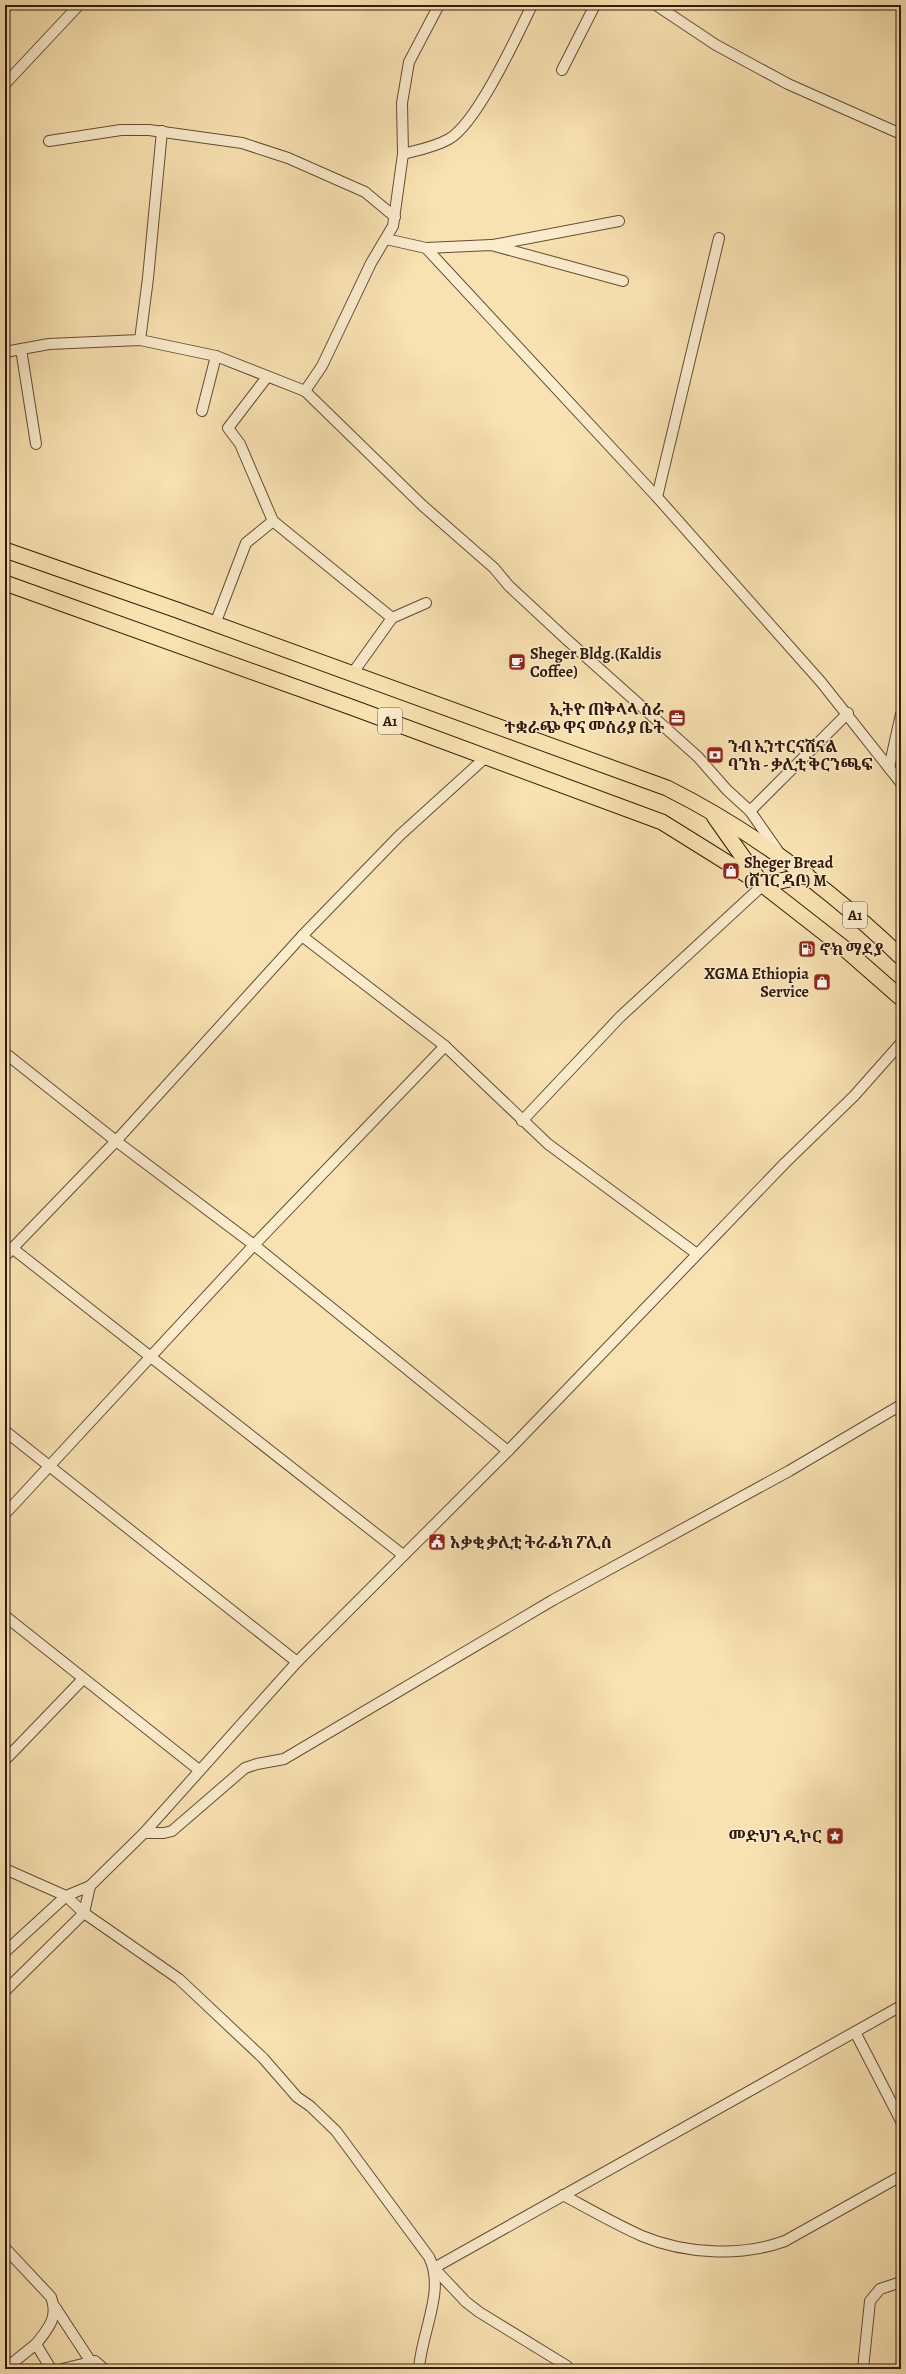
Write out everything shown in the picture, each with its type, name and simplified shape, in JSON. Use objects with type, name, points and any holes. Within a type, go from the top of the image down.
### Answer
[{"type":"main road","name":"A1","points":[[5,550],[215,624],[667,788],[710,810],[754,836],[807,875],[870,927],[901,957]]},
{"type":"main road","name":"A1","points":[[5,583],[486,756],[662,822],[763,885],[845,949],[901,998]]},
{"type":"main road","name":"A1","points":[[710,810],[763,885]]},
{"type":"main road","points":[[763,885],[807,875]]},
{"type":"street","points":[[5,84],[79,5]]},
{"type":"street","points":[[305,391],[322,366],[371,263],[393,226],[403,154],[402,103],[409,62],[439,5]]},
{"type":"street","points":[[403,154],[433,146],[450,139],[462,130],[507,57],[532,5]]},
{"type":"street","points":[[562,70],[595,5]]},
{"type":"street","points":[[656,5],[716,45],[788,84],[901,134]]},
{"type":"street","points":[[49,141],[121,130],[162,131],[242,143],[288,158],[365,192],[395,217]]},
{"type":"street","points":[[140,340],[148,278],[162,131]]},
{"type":"street","points":[[386,239],[426,248],[491,245],[619,221]]},
{"type":"street","points":[[657,497],[719,238]]},
{"type":"street","points":[[491,245],[623,281]]},
{"type":"street","points":[[426,248],[657,497],[848,713],[901,783]]},
{"type":"street","points":[[5,352],[49,344],[140,340],[216,356],[305,391],[422,505],[494,568],[509,586],[565,638],[698,757],[727,790],[750,811],[781,857]]},
{"type":"street","points":[[21,349],[36,444]]},
{"type":"street","points":[[202,411],[216,356]]},
{"type":"street","points":[[267,377],[228,428],[240,444],[273,521],[392,618]]},
{"type":"street","points":[[215,624],[246,543],[273,521]]},
{"type":"street","points":[[352,674],[392,618],[426,603]]},
{"type":"street","points":[[750,811],[848,713]]},
{"type":"street","points":[[889,768],[901,714]]},
{"type":"street","points":[[403,1555],[151,1358],[8,1252],[116,1141],[302,936],[399,836],[486,756]]},
{"type":"street","points":[[522,1121],[620,1017],[763,885]]},
{"type":"street","points":[[302,936],[445,1046],[522,1121],[548,1144],[697,1254]]},
{"type":"street","points":[[5,1952],[66,1896],[90,1886],[144,1833],[297,1662],[508,1451],[785,1163],[854,1096],[901,1043]]},
{"type":"street","points":[[5,1514],[254,1246],[445,1046]]},
{"type":"street","points":[[5,1053],[116,1141],[254,1246],[508,1451]]},
{"type":"street","points":[[144,1833],[164,1833],[172,1831],[245,1768],[284,1759],[554,1600],[789,1471],[901,1405]]},
{"type":"street","points":[[5,1431],[297,1662]]},
{"type":"street","points":[[5,1616],[199,1770]]},
{"type":"street","points":[[5,1760],[83,1679]]},
{"type":"street","points":[[5,1869],[66,1896],[84,1913],[179,1979],[263,2058],[297,2097],[321,2116],[336,2132],[429,2257],[434,2268],[466,2302],[520,2339],[567,2366],[563,2369]]},
{"type":"street","points":[[5,1991],[84,1913],[90,1886]]},
{"type":"street","points":[[434,2268],[901,2006]]},
{"type":"street","points":[[855,2032],[901,2121]]},
{"type":"street","points":[[563,2196],[641,2235],[660,2242],[682,2247],[744,2251],[768,2247],[785,2240],[901,2176]]},
{"type":"street","points":[[5,2248],[51,2297],[55,2306],[91,2362]]},
{"type":"street","points":[[419,2369],[420,2355],[433,2300],[434,2268]]},
{"type":"street","points":[[863,2369],[870,2301],[880,2289],[901,2282]]},
{"type":"street","points":[[5,2369],[36,2344],[55,2316],[55,2306]]},
{"type":"street","points":[[36,2344],[51,2369]]},
{"type":"street","points":[[62,2369],[95,2361],[104,2369]]},
{"type":"place","name":"Sheger Bldg.(Kaldis Coffee)","points":[[517,662]]},
{"type":"place","name":"ኢትዮ ጠቅላላ ስራ ተቋራጭ ዋና መስሪያ ቤት","points":[[677,718]]},
{"type":"place","name":"ንብ ኢንተርናሽናል ባንክ - ቃሊቲ ቅርንጫፍ","points":[[715,755]]},
{"type":"place","name":"Sheger Bread (ሸገር ዳቦ) M","points":[[731,871]]},
{"type":"place","name":"ኖክ ማደያ","points":[[807,949]]},
{"type":"place","name":"XGMA Ethiopia Service","points":[[822,982]]},
{"type":"place","name":"አቃቂ ቃሊቲ ትራፊክ ፖሊስ","points":[[437,1542]]},
{"type":"place","name":"መድህን ዲኮር","points":[[835,1836]]}]
